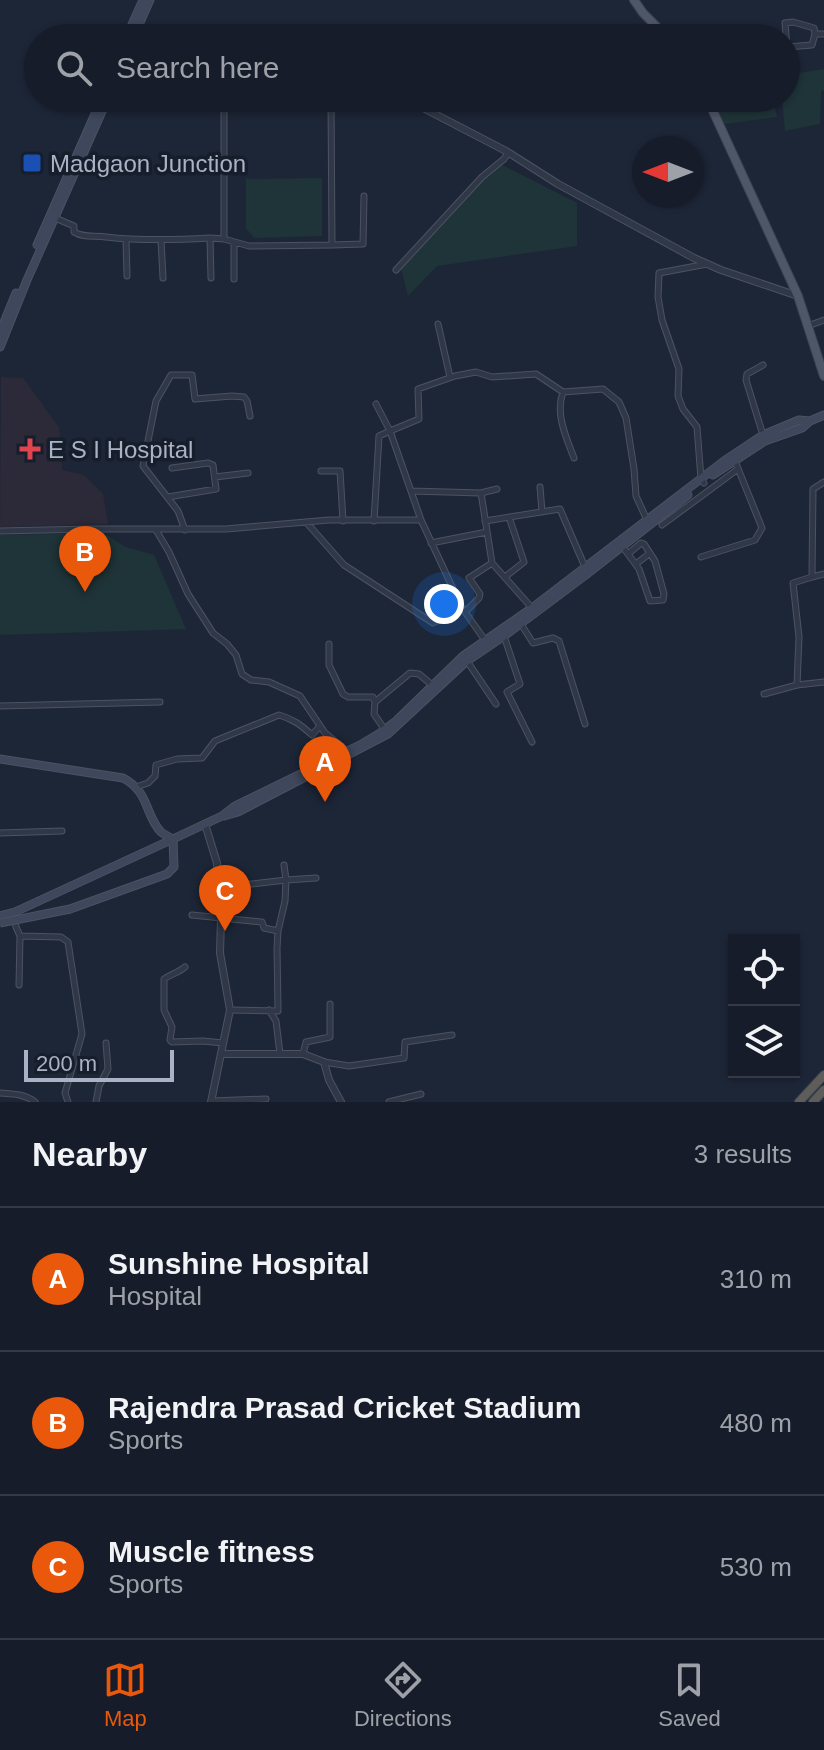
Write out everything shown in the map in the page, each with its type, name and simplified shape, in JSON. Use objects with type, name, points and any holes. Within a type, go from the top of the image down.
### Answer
[{"type":"highway","points":[[799,1102],[824,1075]]},
{"type":"highway","points":[[813,1102],[824,1090]]},
{"type":"main road","points":[[132,24],[143,0]]},
{"type":"main road","points":[[139,24],[150,0]]},
{"type":"main road","points":[[634,0],[654,24]]},
{"type":"main road","points":[[0,347],[98,112]]},
{"type":"main road","points":[[0,332],[99,112]]},
{"type":"main road","points":[[713,112],[798,296],[824,376]]},
{"type":"main road","points":[[0,916],[15,912],[222,816],[238,812],[388,734],[486,643],[585,568],[637,535],[702,481],[736,465],[765,441],[802,428],[824,415]]},
{"type":"main road","points":[[312,772],[385,730],[463,656],[504,636],[647,520],[763,435],[799,420],[810,421]]},
{"type":"main road","points":[[0,759],[123,778],[134,783],[159,830],[173,839]]},
{"type":"main road","points":[[0,923],[70,909],[167,874],[174,867],[173,839]]},
{"type":"street","points":[[800,24],[814,28],[815,34],[812,45],[800,46]]},
{"type":"street","points":[[815,34],[824,34]]},
{"type":"street","points":[[224,112],[224,239]]},
{"type":"street","points":[[331,112],[332,245]]},
{"type":"street","points":[[430,112],[708,264],[798,296]]},
{"type":"street","points":[[396,270],[508,153]]},
{"type":"street","points":[[55,218],[74,226],[74,232],[79,235],[126,240],[210,238],[249,246],[363,244],[364,196]]},
{"type":"street","points":[[210,238],[211,278]]},
{"type":"street","points":[[126,240],[127,276]]},
{"type":"street","points":[[161,240],[163,278]]},
{"type":"street","points":[[234,243],[234,279]]},
{"type":"street","points":[[702,481],[697,427],[683,409],[678,396],[679,369],[662,320],[658,297],[659,273],[708,264]]},
{"type":"street","points":[[807,327],[824,320]]},
{"type":"street","points":[[438,324],[450,377]]},
{"type":"street","points":[[763,365],[747,374],[746,380],[763,435]]},
{"type":"street","points":[[374,521],[379,436],[419,419],[418,389],[450,377],[476,372],[492,377],[536,374],[563,392],[603,389],[619,402],[626,418],[636,496],[647,520]]},
{"type":"street","points":[[185,530],[178,511],[143,466],[156,401],[171,375],[192,375],[195,399],[244,397],[250,416]]},
{"type":"street","points":[[563,392],[560,397],[560,420],[574,458]]},
{"type":"street","points":[[376,404],[390,431],[431,543],[464,610],[486,643]]},
{"type":"street","points":[[168,497],[216,489],[213,465],[172,468]]},
{"type":"street","points":[[662,525],[736,465],[762,528],[755,540],[701,557]]},
{"type":"street","points":[[321,471],[340,471],[343,521]]},
{"type":"street","points":[[215,477],[248,473]]},
{"type":"street","points":[[812,577],[813,489],[824,482]]},
{"type":"street","points":[[540,487],[542,512]]},
{"type":"street","points":[[411,491],[481,493],[497,489]]},
{"type":"street","points":[[481,493],[492,563],[532,608]]},
{"type":"street","points":[[485,521],[560,509],[585,568]]},
{"type":"street","points":[[505,577],[524,562],[509,517]]},
{"type":"street","points":[[0,531],[226,529],[306,522],[421,520]]},
{"type":"street","points":[[306,522],[344,565],[433,623],[464,610],[479,598],[480,594],[469,578],[492,563]]},
{"type":"street","points":[[156,530],[188,594],[213,633],[236,655],[242,674],[251,680],[265,681],[300,696],[320,726],[347,751]]},
{"type":"street","points":[[431,543],[487,532]]},
{"type":"street","points":[[621,544],[636,564],[650,601],[663,600],[655,561],[637,535]]},
{"type":"street","points":[[628,554],[643,543]]},
{"type":"street","points":[[636,564],[650,553]]},
{"type":"street","points":[[797,685],[799,637],[793,583],[824,574]]},
{"type":"street","points":[[520,623],[533,643],[553,638],[559,641],[585,724]]},
{"type":"street","points":[[504,636],[520,684],[507,692],[532,742]]},
{"type":"street","points":[[329,644],[329,665],[343,694],[348,697],[373,697],[374,714],[385,730]]},
{"type":"street","points":[[467,661],[496,704]]},
{"type":"street","points":[[375,702],[410,673],[419,674],[432,686]]},
{"type":"street","points":[[764,694],[824,682]]},
{"type":"street","points":[[0,706],[160,702]]},
{"type":"street","points":[[136,787],[148,783],[155,776],[156,765],[177,759],[202,758],[215,741],[279,715],[305,727],[312,735],[320,726]]},
{"type":"street","points":[[205,824],[217,863],[220,953],[230,1010],[212,1102],[266,1099]]},
{"type":"street","points":[[0,833],[62,831]]},
{"type":"street","points":[[230,1010],[278,1011],[277,948],[285,901],[284,865]]},
{"type":"street","points":[[219,888],[316,878]]},
{"type":"street","points":[[15,912],[20,936],[19,985]]},
{"type":"street","points":[[192,915],[262,922],[264,928],[278,931]]},
{"type":"street","points":[[20,936],[61,937],[68,942],[82,1034],[65,1093],[68,1102]]},
{"type":"street","points":[[185,967],[178,974],[164,979],[164,1010],[172,1027],[170,1040],[223,1043]]},
{"type":"street","points":[[303,1054],[306,1042],[330,1037],[330,1004]]},
{"type":"street","points":[[269,1010],[276,1021],[280,1054]]},
{"type":"street","points":[[222,1054],[303,1054],[324,1062],[349,1066],[404,1058],[405,1042],[452,1035]]},
{"type":"street","points":[[96,1102],[99,1086],[108,1069],[106,1043]]},
{"type":"street","points":[[324,1062],[329,1080],[341,1102]]},
{"type":"street","points":[[0,1093],[18,1095],[35,1102]]},
{"type":"street","points":[[389,1102],[421,1094]]},
{"type":"shaded area","name":"E S I Hospital","points":[[1,377],[23,378],[59,427],[62,470],[84,475],[103,494],[108,524],[0,527]]},
{"type":"green space","points":[[824,69],[820,124],[785,131],[783,112],[800,112],[800,73]]},
{"type":"green space","points":[[717,112],[776,112],[777,117],[723,124]]},
{"type":"green space","points":[[496,162],[577,203],[577,246],[437,266],[408,296],[401,268]]},
{"type":"green space","points":[[322,178],[322,236],[254,238],[246,228],[246,179]]},
{"type":"green space","points":[[104,533],[125,547],[154,555],[186,629],[0,635],[0,535]]},
{"type":"place","name":"Madgaon Junction","points":[[32,163]]},
{"type":"place","name":"E S I Hospital","points":[[30,449]]},
{"type":"place","name":"Rajendra Prasad Cricket Stadium","points":[[85,592]]},
{"type":"place","name":"Sunshine Hospital","points":[[325,802]]},
{"type":"place","name":"Muscle fitness","points":[[225,931]]}]
